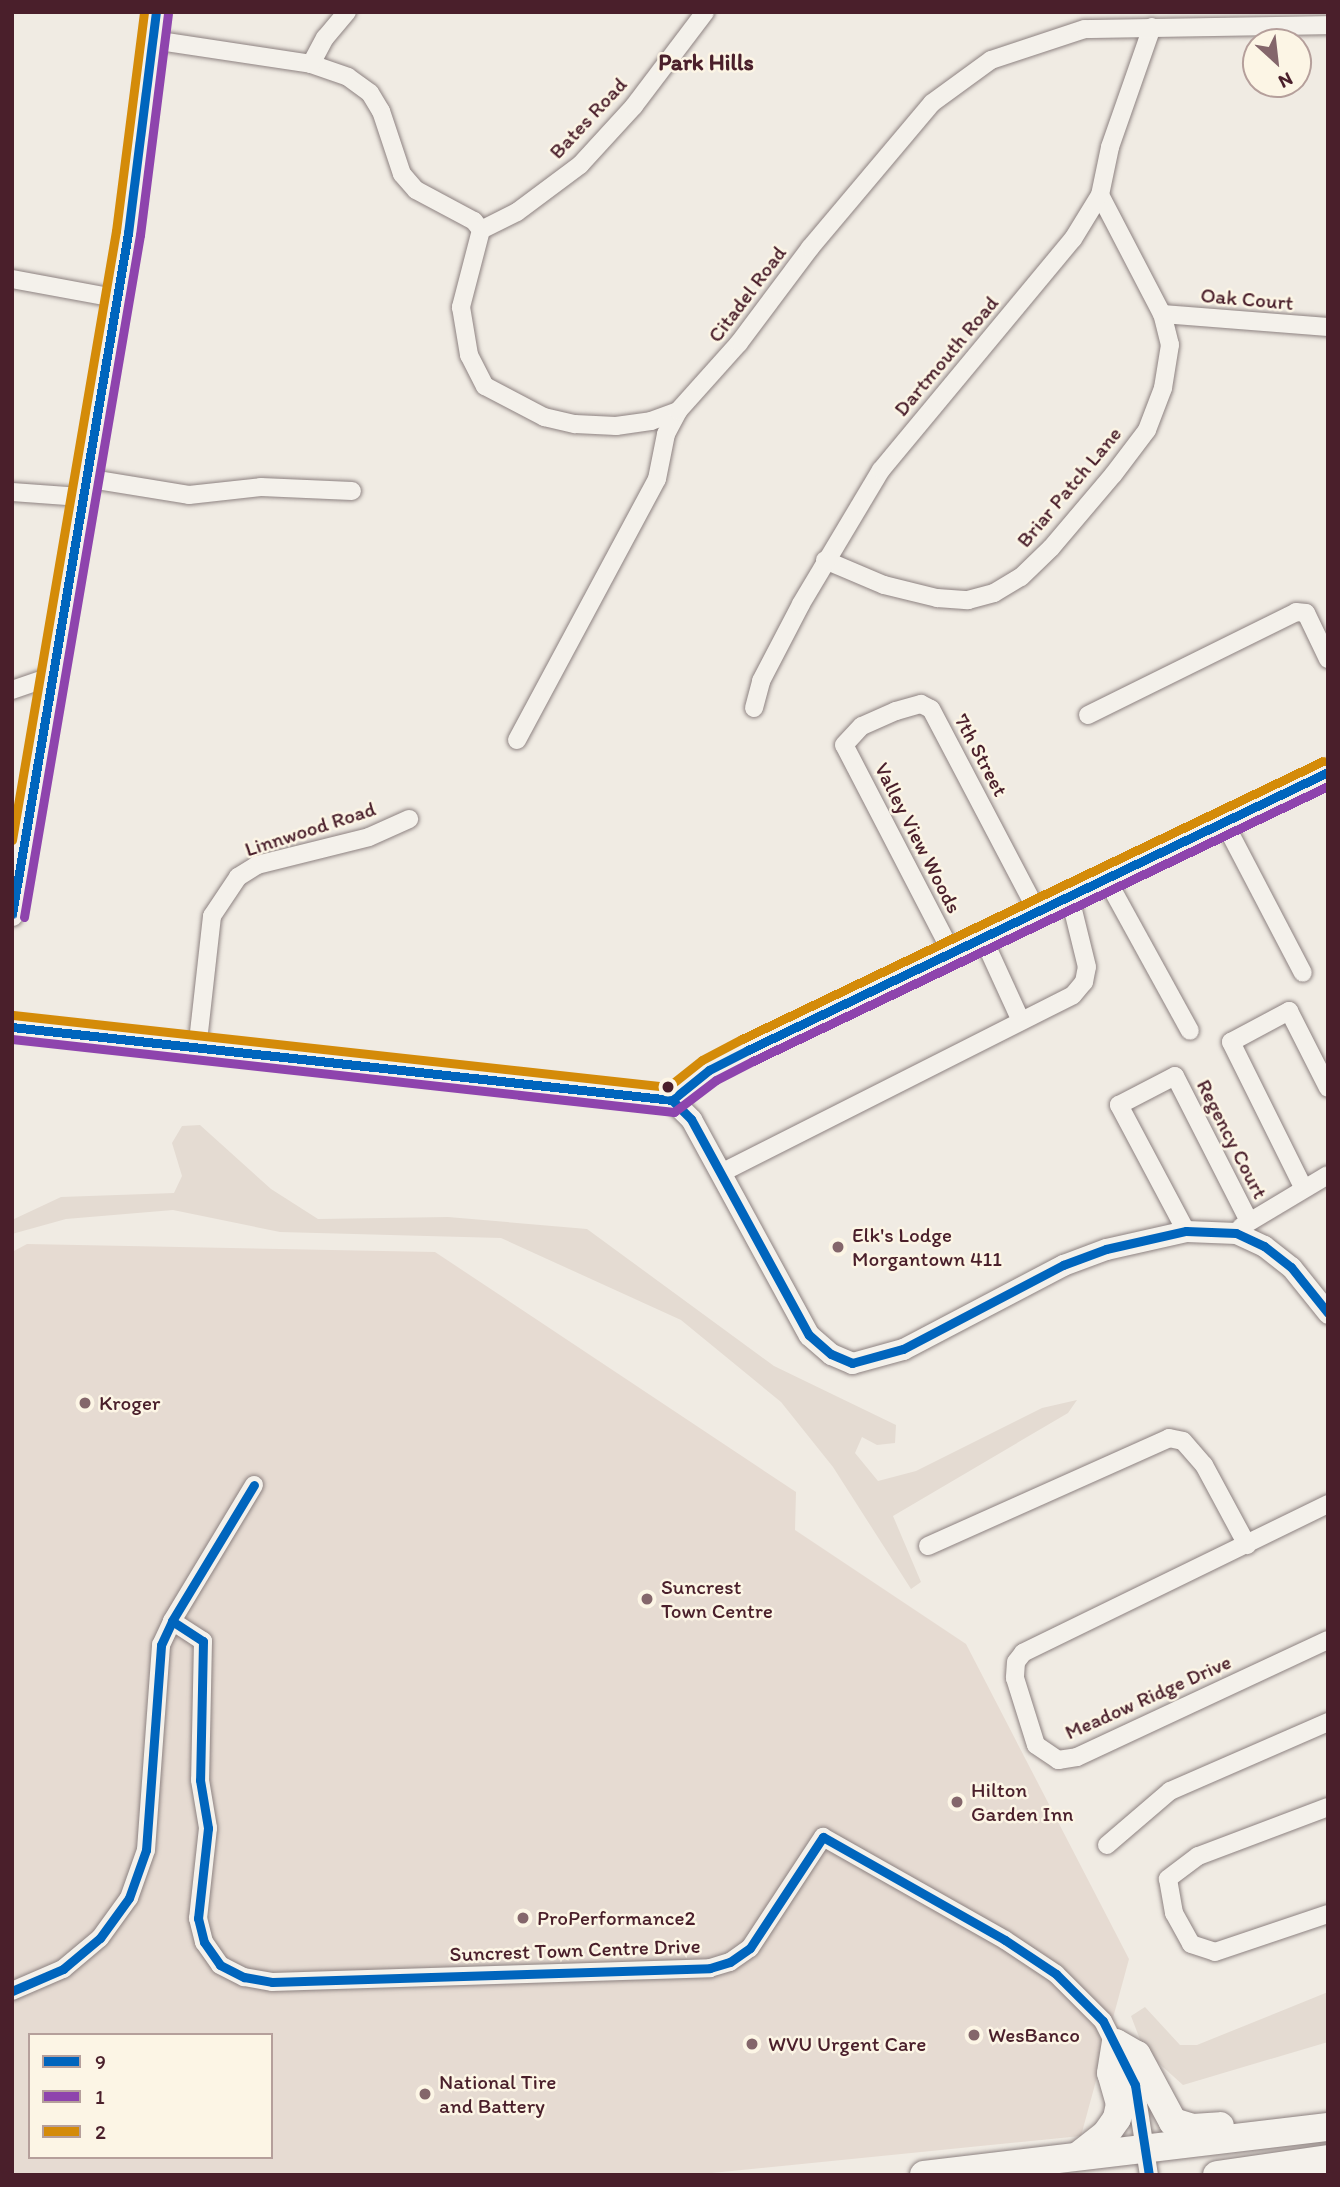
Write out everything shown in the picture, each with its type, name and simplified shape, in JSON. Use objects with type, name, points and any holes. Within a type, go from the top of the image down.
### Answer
[{"type":"main road","points":[[1077,2157],[1106,2134],[1117,2118],[1120,2104],[1111,2073],[1116,2043],[1137,2055],[1173,2122],[1193,2128],[1328,2118]]},
{"type":"main road","points":[[924,2175],[1077,2157],[1148,2162],[1328,2127]]},
{"type":"main road","points":[[1217,2175],[1328,2159]]},
{"type":"street","points":[[12,915],[116,298],[156,12]]},
{"type":"street","points":[[311,64],[347,12]]},
{"type":"street","name":"Bates Road","points":[[481,230],[517,212],[589,156],[705,12]]},
{"type":"street","points":[[1136,12],[1152,27]]},
{"type":"street","name":"Citadel Road","points":[[517,740],[657,479],[666,433],[678,411],[739,343],[865,181],[932,103],[991,60],[1037,41],[1085,29],[1328,25]]},
{"type":"street","name":"Dartmouth Road","points":[[754,708],[761,681],[825,561],[881,470],[1073,239],[1100,195],[1110,146],[1152,27]]},
{"type":"street","points":[[153,40],[311,64],[348,77],[370,93],[381,111],[402,174],[416,190],[474,221],[481,230],[461,307],[469,355],[485,386],[544,417],[575,424],[616,426],[651,421],[678,411]]},
{"type":"street","name":"Briar Patch Lane","points":[[825,561],[884,585],[937,598],[968,600],[994,593],[1021,577],[1075,520],[1147,430],[1164,388],[1170,345],[1162,314],[1100,195]]},
{"type":"street","points":[[12,279],[116,298]]},
{"type":"street","name":"Oak Court","points":[[1162,314],[1328,327]]},
{"type":"street","points":[[12,492],[83,487],[189,495],[261,487],[352,491]]},
{"type":"street","points":[[1088,715],[1296,612],[1306,613],[1328,659]]},
{"type":"street","points":[[12,690],[53,676]]},
{"type":"street","name":"7th Street","points":[[844,745],[862,726],[909,705],[931,709],[1038,913]]},
{"type":"street","name":"Valley View Woods","points":[[844,745],[952,953]]},
{"type":"street","points":[[672,1100],[709,1070],[1328,772]]},
{"type":"street","name":"Linnwood Road","points":[[197,1050],[212,916],[238,877],[257,865],[369,837],[409,819]]},
{"type":"street","points":[[1224,822],[1303,973]]},
{"type":"street","points":[[1107,880],[1190,1031]]},
{"type":"street","points":[[721,1173],[1073,995],[1084,982],[1084,947],[1070,898]]},
{"type":"street","points":[[983,938],[1021,1021]]},
{"type":"street","points":[[1303,1187],[1231,1042],[1289,1011],[1328,1088]]},
{"type":"street","points":[[12,1027],[197,1050],[672,1100],[691,1119],[809,1335],[831,1354],[852,1363],[903,1349],[1063,1265],[1106,1249],[1185,1231],[1242,1226],[1303,1187],[1328,1175]]},
{"type":"street","name":"Regency Court","points":[[1185,1231],[1119,1105],[1175,1076],[1242,1226]]},
{"type":"street","points":[[1242,1226],[1291,1267],[1328,1313]]},
{"type":"street","points":[[928,1546],[1169,1438],[1183,1441],[1204,1465],[1247,1545]]},
{"type":"street","points":[[12,1991],[63,1969],[100,1937],[129,1898],[146,1850],[161,1645],[254,1485]]},
{"type":"street","name":"Meadow Ridge Drive","points":[[1328,1504],[1023,1653],[1016,1662],[1015,1678],[1036,1745],[1058,1760],[1077,1757],[1328,1640]]},
{"type":"street","name":"Suncrest Town Centre Drive","points":[[172,1622],[203,1641],[200,1780],[208,1828],[198,1918],[204,1942],[220,1965],[244,1977],[284,1982],[710,1968],[730,1962],[750,1948],[823,1837],[1056,1974],[1103,2021],[1116,2043],[1136,2085],[1148,2162]]},
{"type":"street","points":[[1107,1845],[1170,1791],[1328,1722]]},
{"type":"street","points":[[1328,1807],[1198,1856],[1168,1879],[1174,1913],[1191,1944],[1215,1952],[1328,1914]]},
{"type":"shaded area","points":[[200,1125],[271,1189],[318,1219],[448,1217],[587,1229],[774,1366],[896,1425],[895,1443],[877,1445],[862,1437],[855,1453],[878,1481],[916,1471],[1042,1408],[1077,1400],[1068,1413],[893,1516],[921,1582],[911,1589],[833,1467],[781,1402],[681,1320],[501,1238],[280,1232],[173,1210],[66,1219],[12,1234],[12,1220],[61,1197],[174,1193],[182,1176],[172,1143],[182,1126]]},
{"type":"shaded area","name":"Suncrest Town Centre","points":[[27,1244],[435,1252],[796,1492],[795,1530],[966,1644],[1129,1959],[1081,2136],[692,2175],[12,2175],[12,1252]]},
{"type":"shaded area","points":[[1328,1992],[1328,2042],[1183,2085],[1144,2050],[1131,2016],[1145,2007],[1180,2045],[1197,2045]]},
{"type":"transit line","name":"2","points":[[12,840],[116,231],[144,12]]},
{"type":"transit line","name":"9","points":[[12,914],[128,233],[156,12]]},
{"type":"transit line","name":"1","points":[[24,917],[140,235],[168,14]]},
{"type":"transit line","name":"2","points":[[13,1015],[668,1087],[702,1060],[742,1039],[1323,761]]},
{"type":"transit line","name":"9","points":[[672,1100],[709,1070],[748,1050],[1328,772]]},
{"type":"transit line","name":"1","points":[[12,1039],[674,1112],[716,1080],[753,1061],[1328,786]]},
{"type":"transit line","name":"9","points":[[12,1027],[672,1100],[691,1119],[809,1335],[831,1354],[852,1363],[903,1349],[1063,1265],[1106,1249],[1186,1231],[1236,1233],[1264,1246],[1291,1267],[1328,1313]]},
{"type":"transit line","name":"9","points":[[254,1485],[172,1621],[203,1641],[200,1780],[208,1828],[198,1918],[204,1942],[220,1965],[244,1977],[272,1982],[710,1968],[730,1962],[750,1948],[823,1837],[1005,1940],[1056,1974],[1103,2021],[1135,2085],[1149,2175]]},
{"type":"transit line","name":"9","points":[[12,1991],[63,1969],[100,1938],[129,1898],[146,1850],[161,1645],[172,1621]]},
{"type":"place","name":"Elk's Lodge Morgantown 411","points":[[838,1247]]},
{"type":"place","name":"Kroger","points":[[85,1403]]},
{"type":"place","name":"Suncrest Town Centre","points":[[647,1599]]},
{"type":"place","name":"Hilton Garden Inn","points":[[957,1802]]},
{"type":"place","name":"ProPerformance2","points":[[523,1918]]},
{"type":"place","name":"WesBanco","points":[[974,2035]]},
{"type":"place","name":"WVU Urgent Care","points":[[752,2044]]},
{"type":"place","name":"National Tire and Battery","points":[[425,2094]]},
{"type":"district","name":"Park Hills","points":[[706,62]]}]
